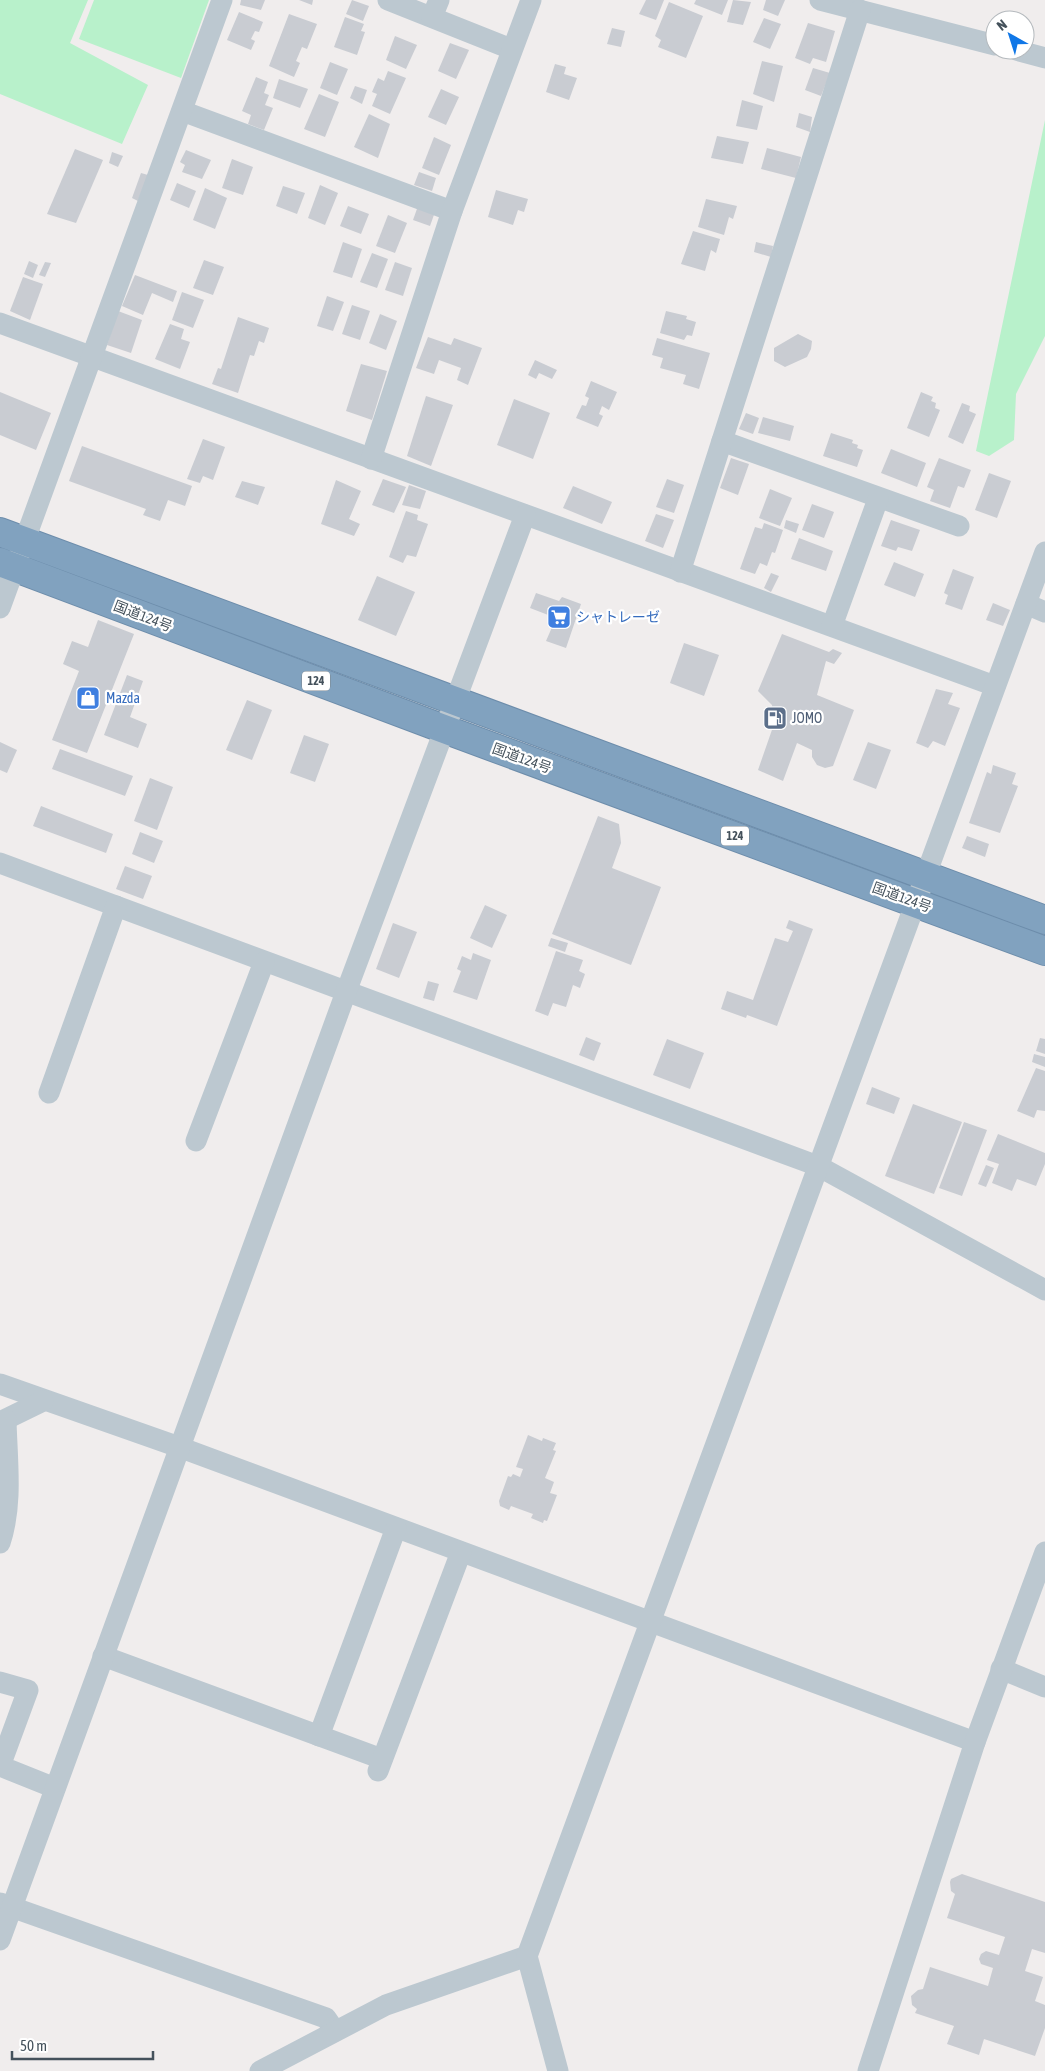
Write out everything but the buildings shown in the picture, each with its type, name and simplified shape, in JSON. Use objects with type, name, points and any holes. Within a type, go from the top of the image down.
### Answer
[{"type":"highway","name":"国道124号","points":[[12,537],[456,700],[1045,920]]},
{"type":"highway","name":"国道124号","points":[[7,565],[444,730],[1045,951]]},
{"type":"street","points":[[0,608],[12,537],[91,356],[222,0]]},
{"type":"street","points":[[388,0],[435,9],[511,49]]},
{"type":"street","points":[[371,459],[452,211],[511,49],[531,0]]},
{"type":"street","points":[[820,0],[985,42]]},
{"type":"street","points":[[680,572],[860,10]]},
{"type":"street","points":[[182,111],[452,211]]},
{"type":"street","points":[[0,323],[995,686]]},
{"type":"street","points":[[722,442],[878,499],[959,526]]},
{"type":"street","points":[[832,626],[878,499]]},
{"type":"street","points":[[0,1940],[6,1905],[55,1788],[346,992],[525,515]]},
{"type":"street","points":[[558,2071],[526,1956],[927,876],[995,686],[1035,608],[1045,552]]},
{"type":"street","points":[[0,863],[818,1166],[1045,1290]]},
{"type":"street","points":[[49,1092],[116,906]]},
{"type":"street","points":[[196,1141],[264,962]]},
{"type":"street","points":[[0,1384],[43,1401],[179,1447],[975,1742]]},
{"type":"street","points":[[0,1543],[4,1532],[8,1491],[3,1421],[43,1401]]},
{"type":"street","points":[[318,1736],[396,1528]]},
{"type":"street","points":[[103,1656],[318,1736],[380,1766],[461,1552]]},
{"type":"street","points":[[868,2071],[975,1742],[1045,1552]]},
{"type":"street","points":[[1001,1670],[1045,1687]]},
{"type":"street","points":[[0,1682],[28,1690],[0,1766],[55,1788]]},
{"type":"street","points":[[6,1905],[326,2018],[335,2031]]},
{"type":"street","points":[[260,2071],[386,2005],[526,1956]]},
{"type":"green space","points":[[0,0],[88,0],[70,43],[148,85],[122,144],[0,94]]},
{"type":"green space","points":[[94,0],[209,0],[181,78],[79,39]]},
{"type":"green space","points":[[1045,120],[1045,336],[1016,394],[1014,440],[989,456],[976,451]]},
{"type":"place","name":"シャトレーゼ","points":[[559,617]]},
{"type":"place","name":"Mazda","points":[[88,698]]},
{"type":"place","name":"JOMO","points":[[775,718]]}]
